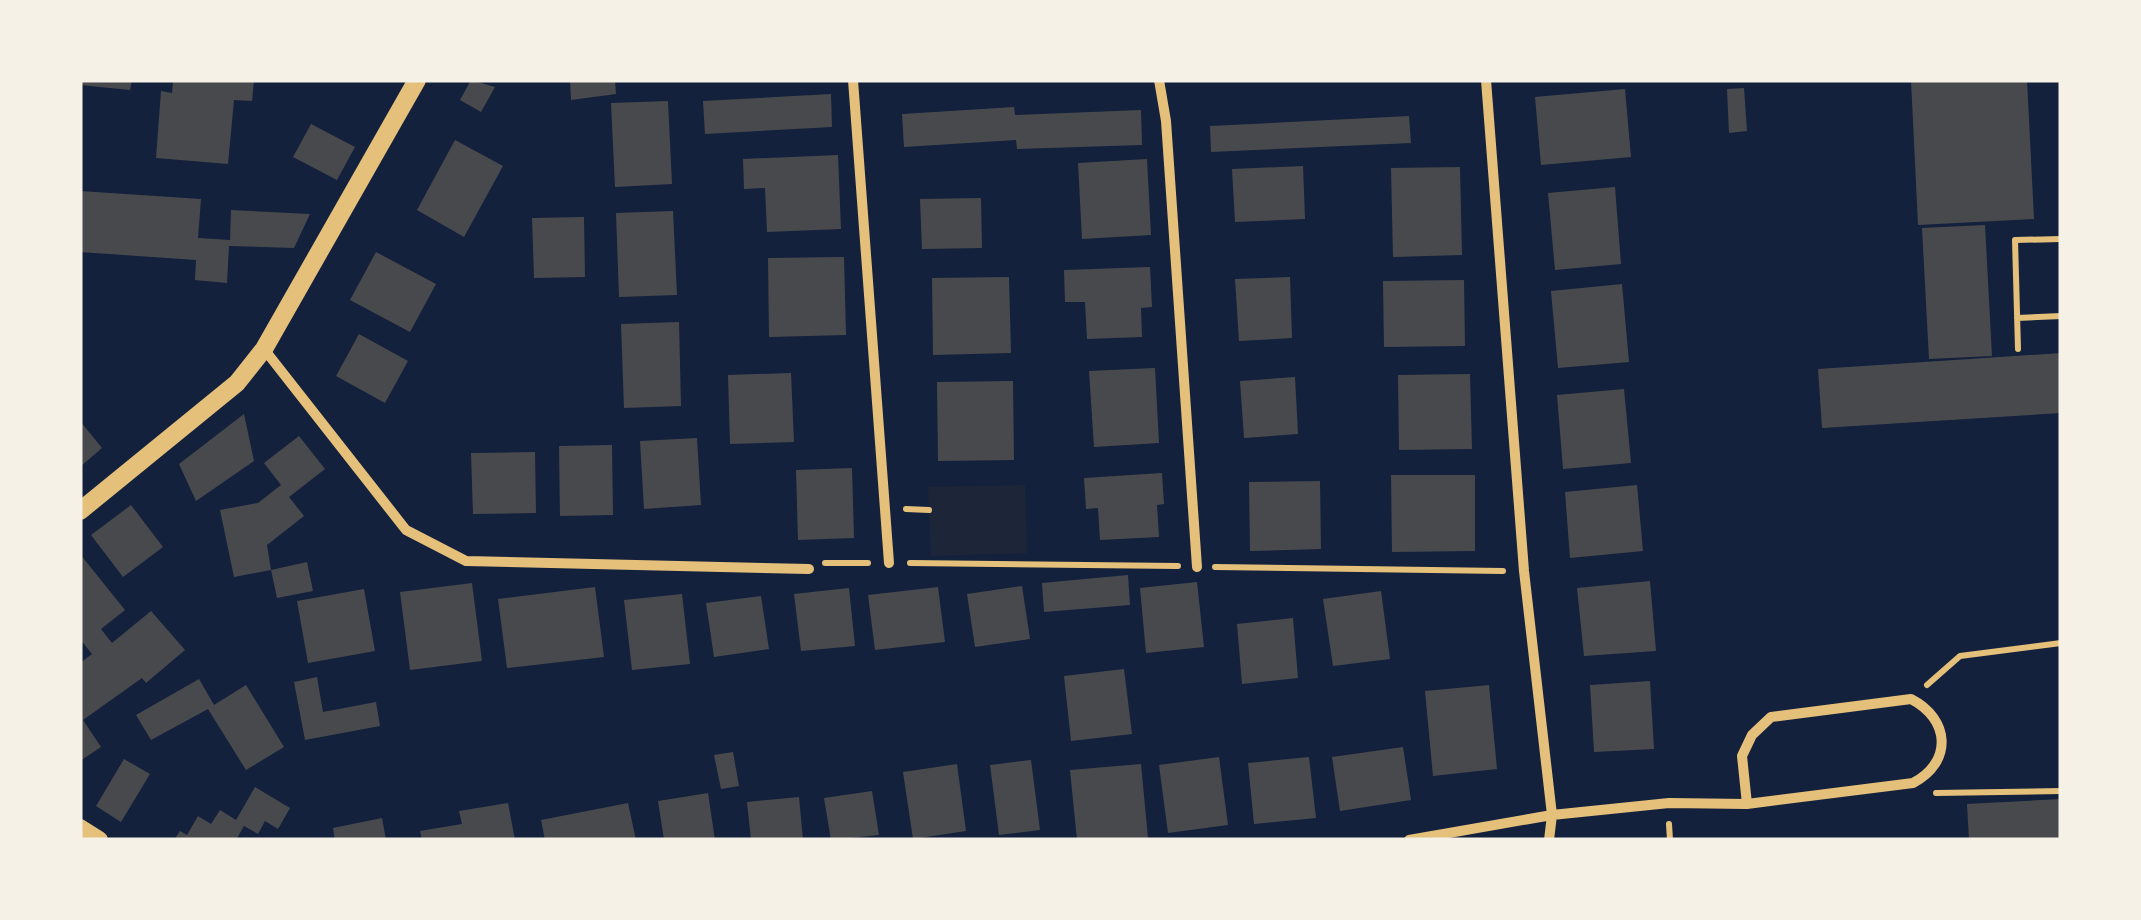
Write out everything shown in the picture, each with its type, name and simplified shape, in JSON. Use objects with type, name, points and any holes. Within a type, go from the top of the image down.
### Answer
[{"type":"street","points":[[80,511],[237,383],[264,348],[417,80]]},
{"type":"street","points":[[853,80],[889,563]]},
{"type":"street","points":[[1159,80],[1166,120],[1197,566]]},
{"type":"street","points":[[1486,80],[1524,571],[1552,814],[1549,840]]},
{"type":"street","points":[[264,348],[406,530],[466,561],[809,569]]},
{"type":"street","points":[[1409,840],[1552,814],[1670,803],[1746,804],[1913,783],[1928,775],[1941,757],[1944,737],[1929,708],[1911,699],[1771,718],[1752,735],[1742,756],[1746,804]]},
{"type":"street","points":[[80,828],[99,840]]},
{"type":"path","points":[[2018,349],[2014,240],[2061,239]]},
{"type":"path","points":[[2017,318],[2061,316]]},
{"type":"path","points":[[809,569],[817,562],[1524,571]]},
{"type":"path","points":[[1911,699],[1960,656],[2061,644]]},
{"type":"path","points":[[1913,783],[1929,793],[2061,792]]},
{"type":"shaded area","points":[[1025,485],[1027,553],[931,556],[928,487]]},
{"type":"building","points":[[80,80],[132,80],[130,90],[80,85]]},
{"type":"building","points":[[173,80],[254,80],[252,101],[234,100],[228,164],[156,158],[161,91],[172,93]]},
{"type":"building","points":[[471,80],[495,87],[481,112],[460,100]]},
{"type":"building","points":[[570,80],[615,80],[616,94],[571,100]]},
{"type":"building","points":[[1911,80],[2027,80],[2034,219],[1918,225]]},
{"type":"building","points":[[1744,88],[1747,131],[1729,133],[1727,89]]},
{"type":"building","points":[[1625,89],[1631,157],[1541,165],[1535,97]]},
{"type":"building","points":[[831,94],[832,127],[705,134],[703,101]]},
{"type":"building","points":[[668,101],[672,184],[615,187],[611,103]]},
{"type":"building","points":[[1014,107],[1015,115],[1141,110],[1142,145],[1017,149],[1016,140],[904,147],[902,114]]},
{"type":"building","points":[[1409,116],[1411,143],[1211,152],[1210,126]]},
{"type":"building","points":[[311,124],[355,147],[337,180],[293,157]]},
{"type":"building","points":[[455,140],[503,166],[464,237],[417,210]]},
{"type":"building","points":[[838,155],[841,229],[767,232],[765,188],[744,189],[743,159]]},
{"type":"building","points":[[1147,159],[1151,235],[1082,239],[1078,163]]},
{"type":"building","points":[[1303,166],[1305,219],[1235,222],[1232,169]]},
{"type":"building","points":[[1460,167],[1462,255],[1393,257],[1391,168]]},
{"type":"building","points":[[1615,187],[1621,264],[1555,270],[1548,193]]},
{"type":"building","points":[[80,191],[201,199],[198,238],[230,240],[231,210],[310,214],[294,248],[229,246],[227,283],[195,280],[196,260],[80,252]]},
{"type":"building","points":[[981,198],[982,248],[922,249],[920,199]]},
{"type":"building","points":[[673,211],[677,295],[619,297],[616,213]]},
{"type":"building","points":[[584,217],[585,277],[534,278],[532,218]]},
{"type":"building","points":[[1985,225],[1992,356],[1929,359],[1922,228]]},
{"type":"building","points":[[376,252],[436,284],[410,332],[350,300]]},
{"type":"building","points":[[844,257],[846,335],[769,337],[768,258]]},
{"type":"building","points":[[1150,267],[1152,307],[1141,308],[1142,337],[1087,339],[1085,302],[1065,302],[1064,270]]},
{"type":"building","points":[[1009,277],[1011,353],[933,355],[932,278]]},
{"type":"building","points":[[1290,277],[1292,338],[1239,341],[1235,279]]},
{"type":"building","points":[[1464,280],[1465,346],[1384,347],[1383,281]]},
{"type":"building","points":[[1622,284],[1629,362],[1558,368],[1551,291]]},
{"type":"building","points":[[679,322],[681,406],[624,408],[621,324]]},
{"type":"building","points":[[359,334],[408,361],[385,403],[336,376]]},
{"type":"building","points":[[2061,353],[2061,413],[1822,428],[1818,369]]},
{"type":"building","points":[[1155,368],[1159,443],[1094,447],[1089,371]]},
{"type":"building","points":[[791,373],[794,442],[730,444],[728,375]]},
{"type":"building","points":[[1470,374],[1472,449],[1399,450],[1398,375]]},
{"type":"building","points":[[1295,377],[1298,434],[1244,438],[1240,381]]},
{"type":"building","points":[[1013,381],[1014,460],[938,461],[937,382]]},
{"type":"building","points":[[1624,389],[1631,463],[1563,469],[1557,395]]},
{"type":"building","points":[[244,414],[254,461],[196,501],[179,464]]},
{"type":"building","points":[[80,421],[102,448],[80,467]]},
{"type":"building","points":[[299,436],[325,469],[289,497],[304,516],[267,545],[271,570],[234,577],[220,510],[258,503],[281,485],[264,463]]},
{"type":"building","points":[[697,438],[701,505],[644,509],[640,441]]},
{"type":"building","points":[[612,445],[613,515],[560,516],[559,446]]},
{"type":"building","points":[[535,452],[536,513],[473,514],[471,453]]},
{"type":"building","points":[[852,468],[854,538],[798,540],[796,470]]},
{"type":"building","points":[[1162,473],[1164,504],[1157,505],[1159,537],[1100,540],[1098,508],[1086,509],[1084,478]]},
{"type":"building","points":[[1391,475],[1475,475],[1475,551],[1392,552]]},
{"type":"building","points":[[1320,481],[1321,549],[1250,551],[1249,482]]},
{"type":"building","points":[[1637,485],[1643,551],[1570,558],[1565,492]]},
{"type":"building","points":[[131,505],[163,547],[123,577],[91,535]]},
{"type":"building","points":[[80,554],[125,610],[101,629],[112,643],[151,611],[185,650],[146,683],[142,678],[83,720],[101,747],[80,761],[80,663],[92,654],[80,639]]},
{"type":"building","points":[[307,562],[313,591],[277,598],[271,570]]},
{"type":"building","points":[[1128,575],[1130,605],[1044,612],[1042,583]]},
{"type":"building","points":[[1650,581],[1656,651],[1584,656],[1577,588]]},
{"type":"building","points":[[1197,582],[1204,647],[1146,653],[1140,588]]},
{"type":"building","points":[[472,583],[482,661],[410,670],[400,592]]},
{"type":"building","points":[[1022,586],[1030,639],[975,647],[967,594]]},
{"type":"building","points":[[595,587],[604,657],[507,668],[498,599]]},
{"type":"building","points":[[938,587],[945,642],[875,650],[868,595]]},
{"type":"building","points":[[849,588],[855,646],[801,651],[794,594]]},
{"type":"building","points":[[364,589],[375,651],[308,663],[297,601]]},
{"type":"building","points":[[1381,591],[1390,659],[1333,666],[1323,599]]},
{"type":"building","points":[[682,594],[690,664],[632,670],[624,600]]},
{"type":"building","points":[[761,596],[769,649],[714,657],[706,603]]},
{"type":"building","points":[[1293,618],[1298,678],[1242,684],[1237,624]]},
{"type":"building","points":[[1124,669],[1132,734],[1071,741],[1064,676]]},
{"type":"building","points":[[317,677],[323,712],[376,702],[380,726],[305,740],[294,682]]},
{"type":"building","points":[[199,679],[214,705],[246,685],[284,747],[246,770],[208,709],[151,740],[136,715]]},
{"type":"building","points":[[1650,681],[1654,749],[1594,752],[1590,685]]},
{"type":"building","points":[[1489,685],[1497,769],[1433,776],[1425,691]]},
{"type":"building","points":[[1403,747],[1411,800],[1340,811],[1332,757]]},
{"type":"building","points":[[733,752],[739,786],[721,789],[714,755]]},
{"type":"building","points":[[1219,757],[1228,825],[1168,833],[1159,765]]},
{"type":"building","points":[[1309,757],[1316,818],[1254,824],[1248,763]]},
{"type":"building","points":[[124,759],[150,774],[121,822],[96,806]]},
{"type":"building","points":[[1031,760],[1040,830],[999,835],[990,765]]},
{"type":"building","points":[[957,764],[966,831],[913,839],[903,772]]},
{"type":"building","points":[[1141,764],[1148,838],[1077,840],[1070,770]]},
{"type":"building","points":[[255,787],[290,808],[278,829],[265,821],[258,834],[244,826],[236,840],[174,840],[180,831],[187,835],[198,816],[211,824],[220,810],[236,820]]},
{"type":"building","points":[[872,791],[879,835],[831,840],[824,798]]},
{"type":"building","points":[[708,793],[715,840],[664,840],[658,801]]},
{"type":"building","points":[[799,797],[803,840],[751,840],[747,802]]},
{"type":"building","points":[[2061,799],[2061,840],[1969,840],[1967,804]]},
{"type":"building","points":[[508,803],[515,840],[422,840],[420,831],[462,824],[459,811]]},
{"type":"building","points":[[628,803],[636,840],[545,840],[541,820]]},
{"type":"building","points":[[382,818],[386,840],[335,840],[333,828]]}]
